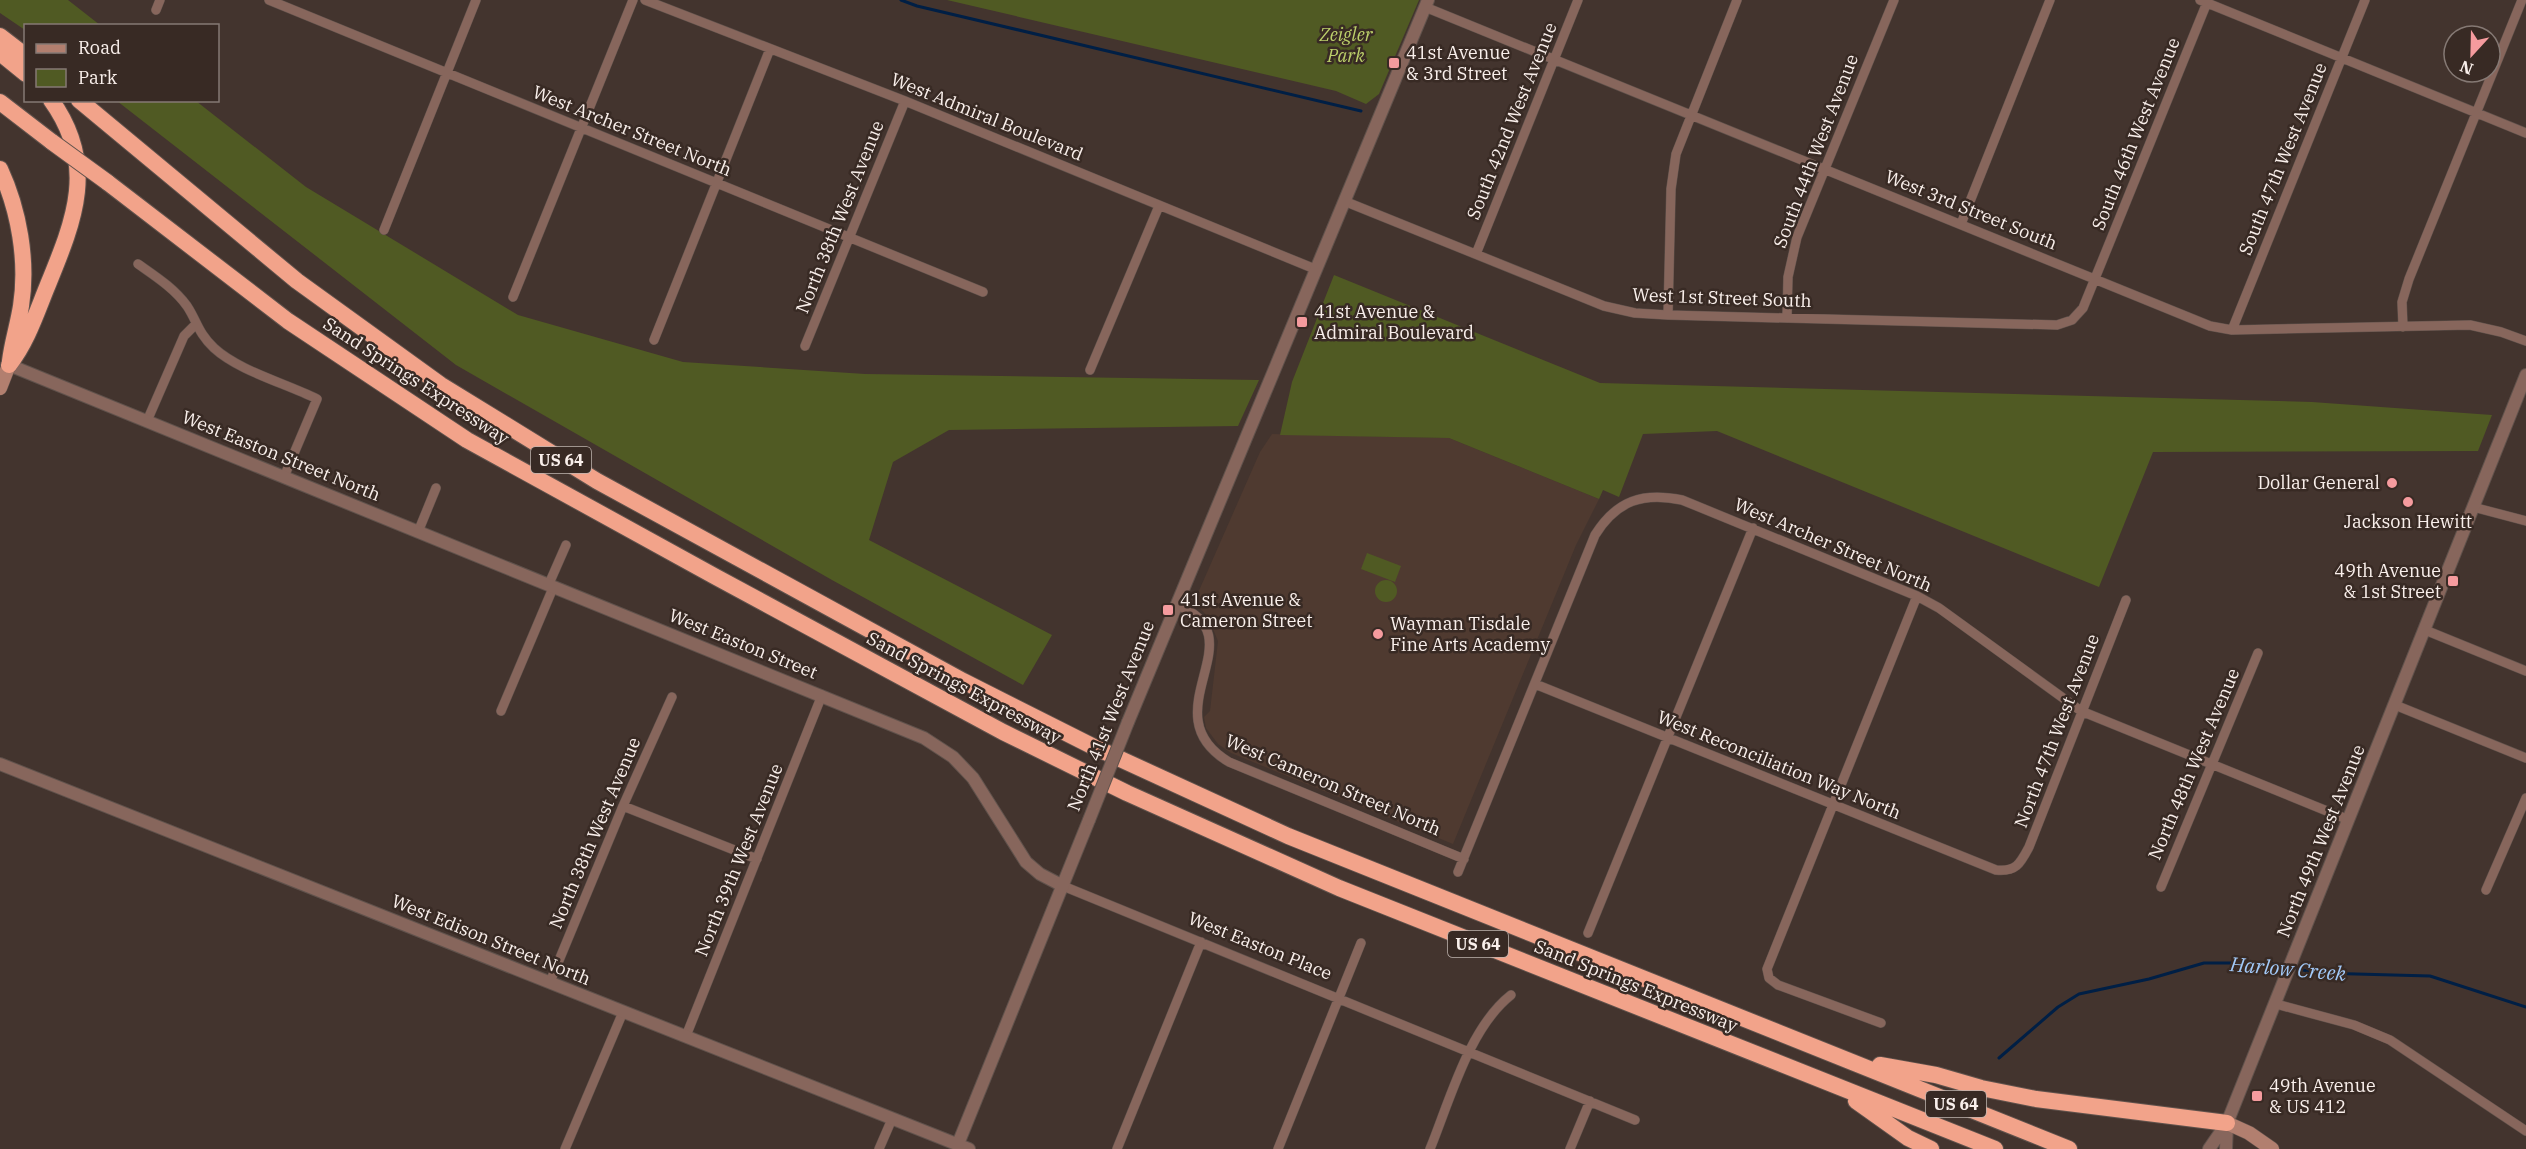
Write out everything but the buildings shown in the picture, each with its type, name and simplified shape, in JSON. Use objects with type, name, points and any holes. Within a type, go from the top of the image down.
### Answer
[{"type":"highway","points":[[0,36],[24,54]]},
{"type":"highway","points":[[0,53],[24,72]]},
{"type":"highway","name":"Sand Springs Expressway","points":[[0,102],[288,321],[467,440],[716,578],[1003,732],[1118,789],[1339,888],[1995,1149]]},
{"type":"highway","points":[[5,363],[21,349],[70,230],[78,197],[73,148],[63,118],[52,102]]},
{"type":"highway","name":"Sand Springs Expressway","points":[[81,102],[297,281],[441,385],[597,481],[856,623],[1056,728],[1240,815],[1511,927],[2069,1149]]},
{"type":"highway","points":[[0,169],[14,206],[22,256],[21,306],[5,363]]},
{"type":"highway","points":[[1842,1058],[1936,1075],[1989,1090],[2036,1099],[2227,1123]]},
{"type":"highway","points":[[1833,1084],[1908,1137],[1931,1149]]},
{"type":"main road","points":[[0,388],[5,363]]},
{"type":"main road","points":[[2227,1123],[2249,1133],[2272,1149]]},
{"type":"street","points":[[156,10],[160,0]]},
{"type":"street","name":"West Archer Street North","points":[[270,0],[983,291]]},
{"type":"street","points":[[384,230],[476,0]]},
{"type":"street","points":[[513,297],[633,0]]},
{"type":"street","name":"West Admiral Boulevard","points":[[645,0],[905,101],[1315,269]]},
{"type":"street","name":"South 42nd West Avenue","points":[[1476,254],[1578,0]]},
{"type":"street","points":[[1668,315],[1673,171],[1676,154],[1737,0]]},
{"type":"street","name":"South 44th West Avenue","points":[[1787,317],[1791,258],[1894,0]]},
{"type":"street","points":[[1961,224],[2050,0]]},
{"type":"street","name":"South 47th West Avenue","points":[[2232,330],[2365,0]]},
{"type":"street","points":[[2403,327],[2402,302],[2409,279],[2522,0]]},
{"type":"street","points":[[2205,1],[2526,133]]},
{"type":"street","name":"South 46th West Avenue","points":[[2095,279],[2205,1]]},
{"type":"street","name":"West 3rd Street South","points":[[1426,3],[1690,114],[2210,326],[2232,330],[2470,326],[2501,332],[2526,341]]},
{"type":"street","name":"North 41st West Avenue","points":[[963,1147],[1128,722],[1426,3]]},
{"type":"street","points":[[654,340],[770,49]]},
{"type":"street","name":"North 38th West Avenue","points":[[805,346],[905,101]]},
{"type":"street","name":"West 1st Street South","points":[[1344,201],[1604,306],[1635,313],[2057,325],[2072,320],[2080,313],[2095,279]]},
{"type":"street","points":[[1090,370],[1159,206]]},
{"type":"street","points":[[138,264],[177,294],[186,305],[195,325],[212,346],[232,362],[317,399],[284,477]]},
{"type":"street","points":[[147,421],[184,336],[195,325]]},
{"type":"street","name":"West Easton Street North","points":[[5,363],[551,587]]},
{"type":"street","name":"North 49th West Avenue","points":[[2209,1149],[2227,1123],[2278,999],[2526,375]]},
{"type":"street","points":[[418,532],[436,488]]},
{"type":"street","name":"West Archer Street North","points":[[1534,684],[1595,535],[1614,511],[1637,500],[1666,497],[1682,500],[1753,528],[1917,596],[1939,608],[2081,711],[2349,819]]},
{"type":"street","points":[[2473,507],[2526,521]]},
{"type":"street","points":[[1588,933],[1753,528]]},
{"type":"street","points":[[501,711],[566,545]]},
{"type":"street","name":"West Easton Street","points":[[551,587],[924,738]]},
{"type":"street","points":[[1881,1023],[1778,985],[1768,974],[1769,963],[1917,596]]},
{"type":"street","name":"North 47th West Avenue","points":[[2013,870],[2020,864],[2029,847],[2126,600]]},
{"type":"street","name":"West Cameron Street North","points":[[1176,605],[1192,612],[1201,621],[1209,639],[1209,661],[1196,714],[1200,734],[1210,750],[1229,762],[1464,859]]},
{"type":"street","points":[[2425,630],[2526,671]]},
{"type":"street","name":"North 48th West Avenue","points":[[2161,887],[2258,653]]},
{"type":"street","points":[[1458,872],[1534,684]]},
{"type":"street","name":"West Reconciliation Way North","points":[[1534,684],[1995,870],[2013,870]]},
{"type":"street","name":"North 39th West Avenue","points":[[686,1036],[822,695]]},
{"type":"street","name":"North 38th West Avenue","points":[[550,982],[623,806],[672,697]]},
{"type":"street","points":[[2395,705],[2526,758]]},
{"type":"street","name":"West Easton Place","points":[[924,738],[948,753],[973,778],[1017,849],[1033,869],[1063,886],[1635,1120]]},
{"type":"street","name":"West Edison Street North","points":[[0,764],[963,1147]]},
{"type":"street","points":[[2486,890],[2526,798]]},
{"type":"street","points":[[623,806],[757,859]]},
{"type":"street","points":[[1117,1149],[1201,942]]},
{"type":"street","points":[[1278,1149],[1361,943]]},
{"type":"street","points":[[1430,1149],[1469,1052],[1484,1022],[1495,1008],[1511,995]]},
{"type":"street","points":[[2278,999],[2390,1040],[2526,1131]]},
{"type":"street","points":[[565,1149],[623,1012]]},
{"type":"street","points":[[1570,1149],[1590,1101]]},
{"type":"street","points":[[879,1149],[892,1119]]},
{"type":"street","name":"North 49th West Avenue","points":[[2226,1149],[2227,1123]]},
{"type":"shaded area","name":"Wayman Tisdale Fine Arts Academy","points":[[1272,434],[1449,438],[1599,499],[1576,545],[1453,844],[1231,753],[1218,744],[1206,728],[1204,717],[1210,711],[1218,641],[1208,617],[1194,602],[1260,452]]},
{"type":"green space","points":[[0,0],[68,0],[99,24],[24,24],[24,29],[0,13]]},
{"type":"green space","name":"Zeigler Park","points":[[947,0],[1419,0],[1379,94],[1366,104],[1336,91]]},
{"type":"green space","points":[[118,102],[197,102],[306,187],[518,315],[683,362],[865,374],[1259,380],[1238,426],[949,430],[893,462],[869,540],[1052,635],[1023,685],[832,580],[456,365]]},
{"type":"green space","points":[[1334,275],[1600,383],[2312,402],[2492,415],[2478,451],[2153,452],[2099,587],[1717,431],[1643,434],[1619,497],[1603,490],[1599,499],[1449,438],[1280,435],[1292,382]]},
{"type":"green space","points":[[1367,553],[1401,566],[1395,582],[1361,569]]},
{"type":"green space","points":[[1386,580],[1394,583],[1397,591],[1394,599],[1386,602],[1378,599],[1375,591],[1378,583]]},
{"type":"waterway","points":[[901,0],[917,6],[1361,111]]},
{"type":"waterway","name":"Harlow Creek","points":[[1999,1058],[2058,1007],[2079,994],[2149,979],[2204,963],[2268,963],[2286,966]]},
{"type":"waterway","name":"Harlow Creek","points":[[2292,968],[2319,973],[2430,976],[2526,1007]]},
{"type":"place","name":"41st Avenue & 3rd Street","points":[[1394,63]]},
{"type":"place","name":"41st Avenue & Admiral Boulevard","points":[[1302,322]]},
{"type":"place","name":"Dollar General","points":[[2392,483]]},
{"type":"place","name":"Jackson Hewitt","points":[[2408,502]]},
{"type":"place","name":"49th Avenue & 1st Street","points":[[2453,581]]},
{"type":"place","name":"41st Avenue & Cameron Street","points":[[1168,610]]},
{"type":"place","name":"Wayman Tisdale Fine Arts Academy","points":[[1378,634]]},
{"type":"place","name":"49th Avenue & US 412","points":[[2257,1096]]}]
